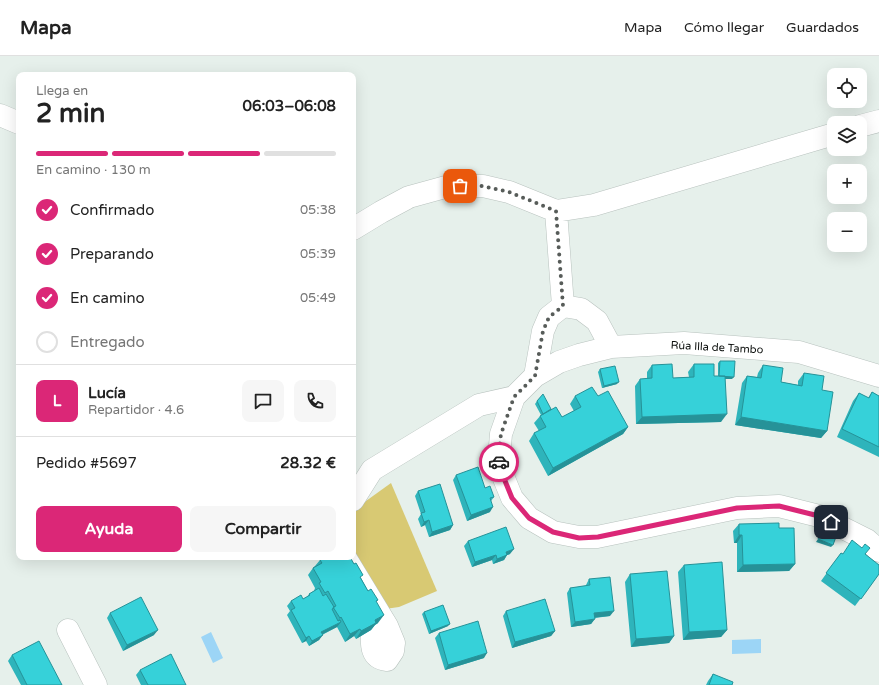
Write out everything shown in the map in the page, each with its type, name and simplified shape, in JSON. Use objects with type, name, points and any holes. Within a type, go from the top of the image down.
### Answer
[{"type":"street","points":[[0,115],[16,122]]},
{"type":"street","points":[[867,124],[879,121]]},
{"type":"street","points":[[356,227],[410,197],[449,186],[482,186],[509,192],[556,211],[594,205],[827,136]]},
{"type":"street","points":[[556,211],[563,306]]},
{"type":"street","points":[[535,376],[543,331],[549,317],[563,306],[581,309],[596,321],[611,347]]},
{"type":"street","name":"Rúa Illa de Tambo","points":[[879,376],[799,352],[684,343],[611,347],[578,355],[558,362],[535,376],[514,397],[501,434],[498,458],[503,476],[512,498],[529,518],[553,532],[579,538],[598,537],[737,508],[779,506],[819,516],[867,540],[879,550]]},
{"type":"street","points":[[356,479],[479,405],[514,397]]},
{"type":"street","points":[[356,495],[372,470]]},
{"type":"street","points":[[338,560],[387,626],[394,643],[393,652],[387,660],[375,656],[372,642],[372,626]]},
{"type":"street","points":[[68,630],[96,685]]},
{"type":"shaded area","points":[[391,483],[437,591],[399,607],[385,609],[356,557],[356,511],[366,501]]},
{"type":"water","points":[[211,632],[223,658],[213,663],[201,637]]},
{"type":"water","points":[[761,639],[761,653],[732,654],[732,640]]},
{"type":"building","points":[[720,361],[735,361],[734,377],[719,376]]},
{"type":"building","points":[[672,364],[673,378],[694,377],[694,364],[714,364],[714,376],[725,376],[727,414],[642,417],[640,379],[652,378],[652,365]]},
{"type":"building","points":[[763,365],[783,368],[781,382],[802,386],[804,373],[824,376],[822,390],[833,392],[827,431],[741,417],[747,376],[761,378]]},
{"type":"building","points":[[615,366],[619,382],[604,386],[600,369]]},
{"type":"building","points":[[592,387],[598,396],[608,391],[628,427],[553,468],[534,433],[546,427],[540,416],[556,407],[562,417],[581,407],[575,396]]},
{"type":"building","points":[[872,392],[879,396],[879,447],[842,429],[859,393],[869,398]]},
{"type":"building","points":[[543,394],[551,409],[543,414],[537,401]]},
{"type":"building","points":[[478,467],[485,488],[490,486],[494,497],[490,498],[493,507],[471,515],[456,475]]},
{"type":"building","points":[[440,484],[453,525],[432,532],[429,520],[424,522],[421,513],[425,512],[418,491]]},
{"type":"building","points":[[779,523],[779,528],[794,528],[795,564],[743,565],[742,535],[739,535],[739,524]]},
{"type":"building","points":[[506,527],[514,549],[506,552],[507,555],[497,559],[496,555],[475,562],[468,541]]},
{"type":"building","points":[[822,529],[837,534],[833,545],[818,539]]},
{"type":"building","points":[[852,540],[862,548],[865,544],[870,548],[865,554],[879,565],[879,574],[861,599],[826,573],[841,553],[843,554]]},
{"type":"building","points":[[320,560],[352,560],[354,564],[356,563],[363,575],[360,577],[368,591],[371,589],[378,600],[376,601],[384,615],[375,620],[376,623],[361,631],[360,629],[350,634],[341,617],[340,618],[333,607],[336,606],[328,591],[325,593],[319,583],[321,582],[313,568],[322,563]]},
{"type":"building","points":[[722,562],[727,630],[689,632],[684,565]]},
{"type":"building","points":[[667,571],[674,636],[636,639],[630,574]]},
{"type":"building","points":[[610,577],[614,611],[594,613],[595,619],[575,622],[570,588],[590,585],[589,579]]},
{"type":"building","points":[[319,588],[323,596],[326,594],[334,607],[332,609],[338,621],[340,620],[341,622],[321,632],[323,635],[312,641],[309,636],[306,638],[291,610],[295,608],[291,601],[301,595],[303,599]]},
{"type":"building","points":[[141,597],[158,630],[127,645],[110,613]]},
{"type":"building","points":[[545,599],[555,631],[515,642],[506,611]]},
{"type":"building","points":[[443,605],[450,624],[431,631],[424,612]]},
{"type":"building","points":[[478,621],[487,653],[448,665],[439,633]]},
{"type":"building","points":[[39,641],[62,685],[27,685],[12,655]]},
{"type":"building","points":[[171,654],[186,685],[148,685],[140,670]]},
{"type":"building","points":[[713,674],[733,682],[732,685],[709,685]]},
{"type":"way so far","points":[[460,186],[482,186],[509,192],[556,211],[563,306],[549,317],[543,331],[535,376],[514,397],[501,434],[498,458],[499,462]]},
{"type":"route","points":[[499,462],[512,498],[529,518],[553,532],[579,538],[598,537],[737,508],[779,506],[819,516],[831,522]]}]
